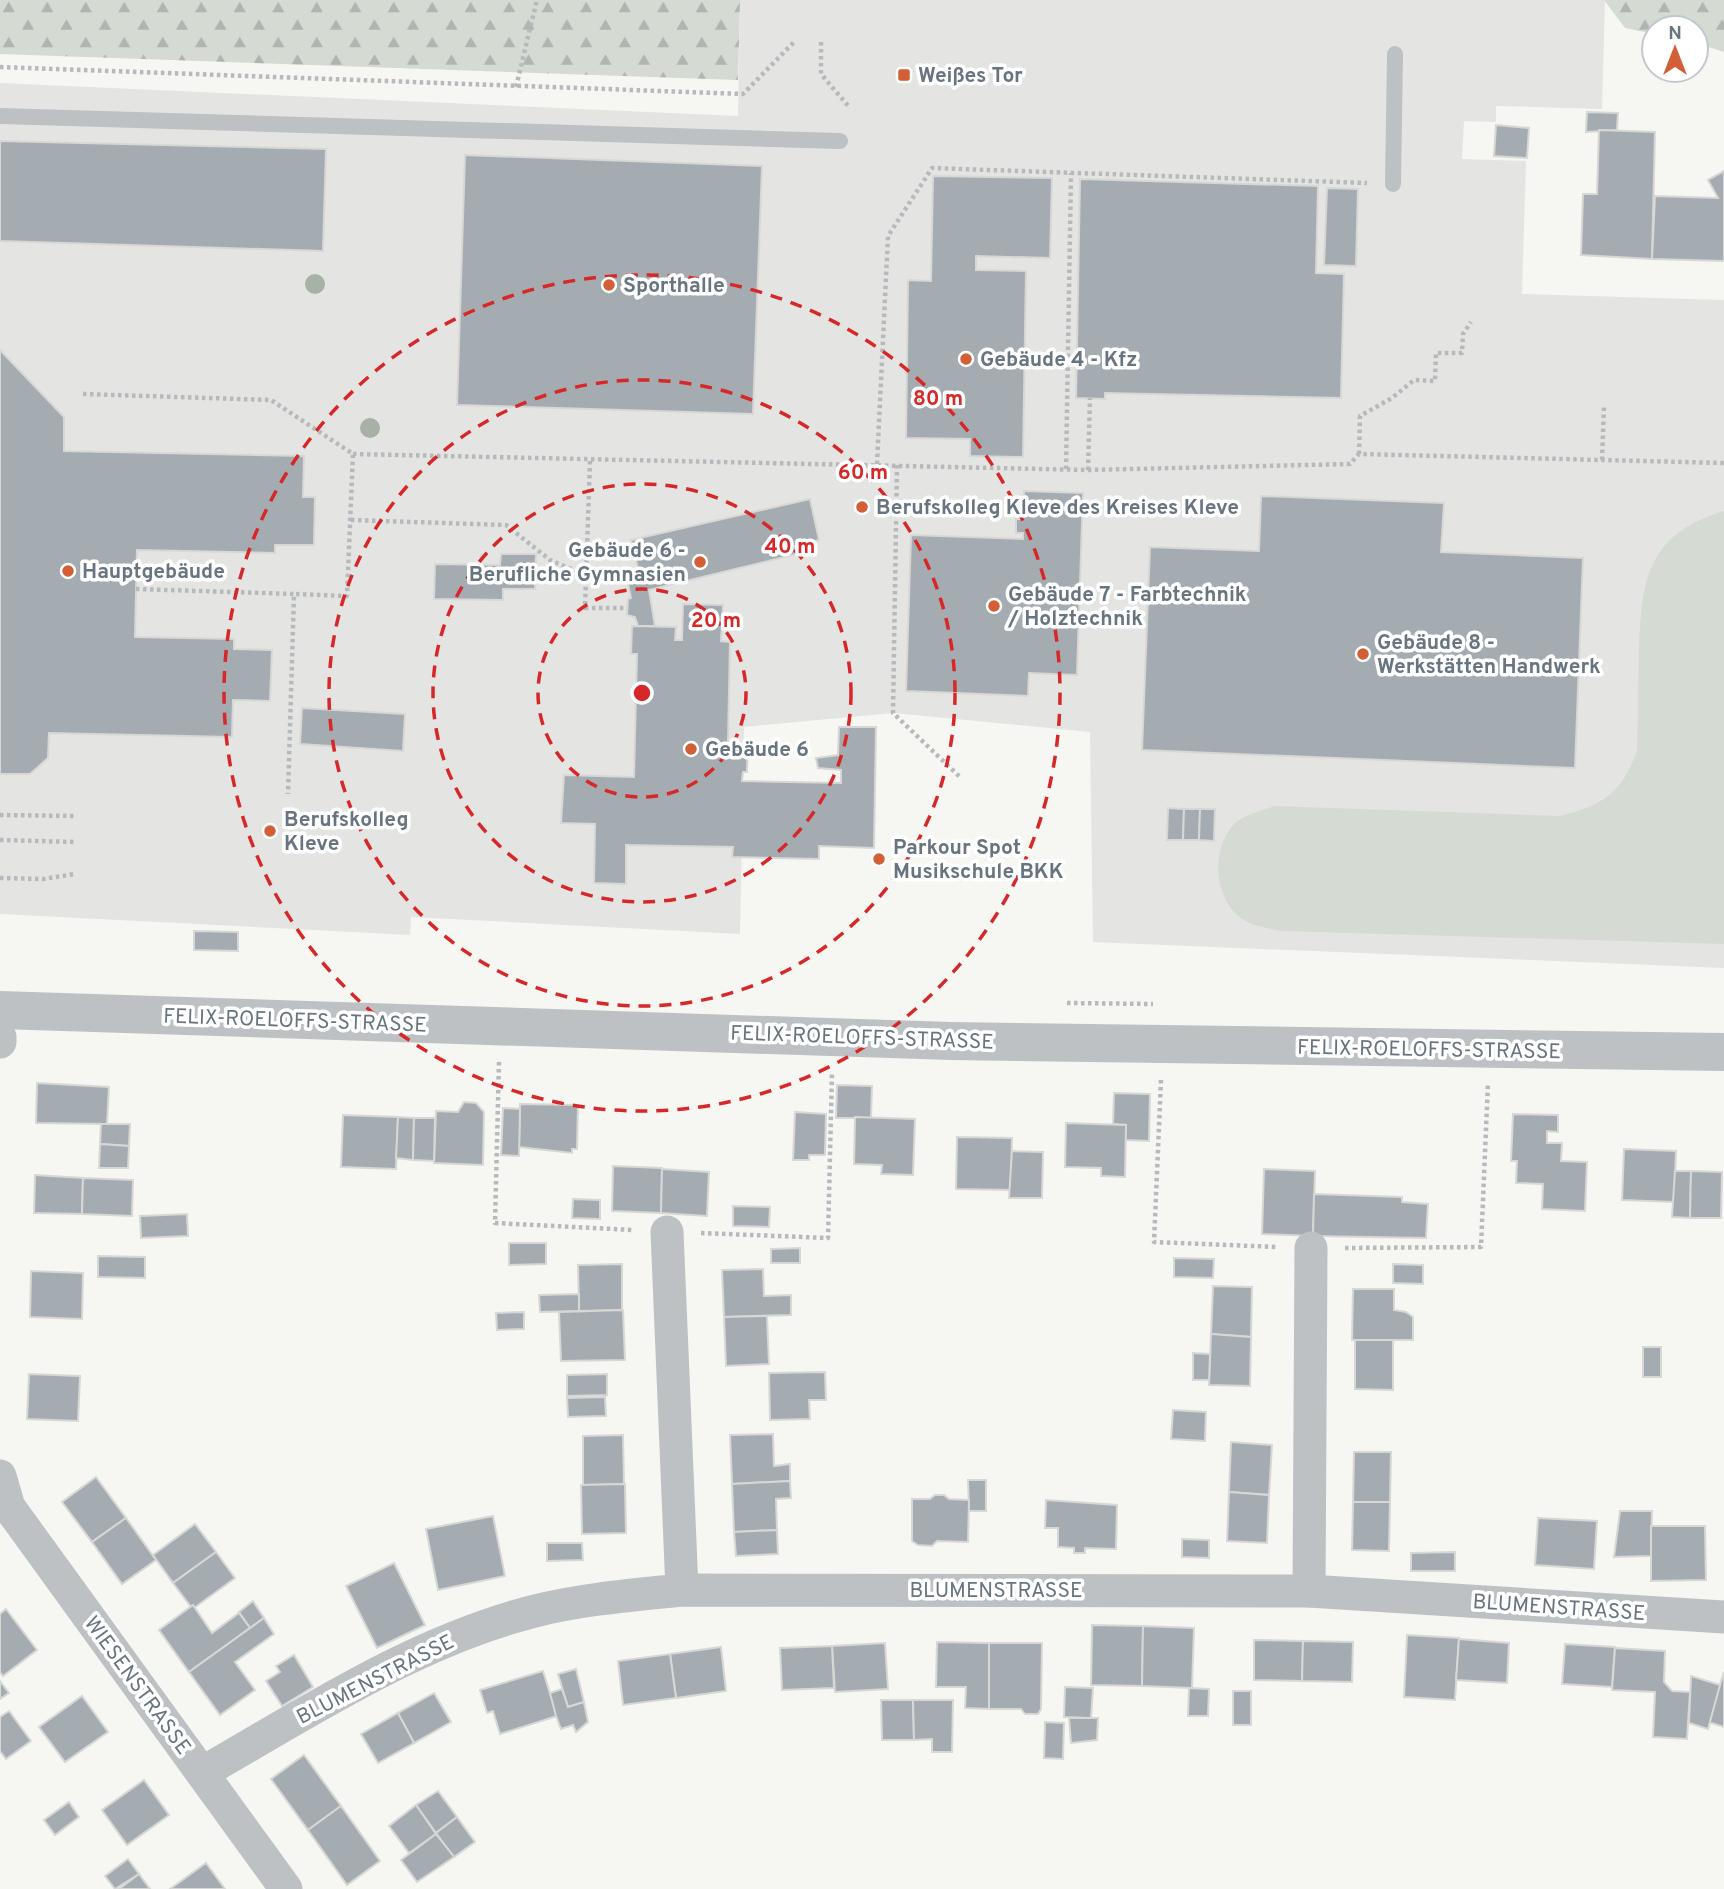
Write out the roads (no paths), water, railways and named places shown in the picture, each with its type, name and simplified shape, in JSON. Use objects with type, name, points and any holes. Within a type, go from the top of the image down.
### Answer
[{"type":"street","name":"FELIX-ROELOFFS-STRASSE","points":[[0,1010],[951,1041],[1724,1052]]},
{"type":"street","points":[[667,1231],[682,1590]]},
{"type":"street","points":[[1310,1591],[1311,1248]]},
{"type":"street","name":"WIESENSTRASSE","points":[[0,1476],[9,1507],[286,1889]]},
{"type":"street","name":"BLUMENSTRASSE","points":[[202,1773],[326,1701],[445,1642],[535,1611],[614,1597],[682,1590],[1310,1591],[1724,1618]]},
{"type":"lane","points":[[1393,184],[1395,54]]},
{"type":"lane","points":[[0,116],[840,141]]},
{"type":"place","name":"Weißes Tor","points":[[904,75]]},
{"type":"place","name":"Sporthalle","points":[[609,285]]},
{"type":"place","name":"Gebäude 4 - Kfz","points":[[966,359]]},
{"type":"place","name":"Berufskolleg Kleve des Kreises Kleve","points":[[862,507]]},
{"type":"place","name":"Gebäude 6 - Berufliche Gymnasien","points":[[700,562]]},
{"type":"place","name":"Hauptgebäude","points":[[68,571]]},
{"type":"place","name":"Gebäude 7 - Farbtechnik / Holztechnik","points":[[994,606]]},
{"type":"place","name":"Gebäude 8 - Werkstätten Handwerk","points":[[1363,654]]},
{"type":"place","name":"Gebäude 6","points":[[691,749]]},
{"type":"place","name":"Berufskolleg Kleve","points":[[270,831]]},
{"type":"place","name":"Parkour Spot Musikschule BKK","points":[[879,859]]}]
